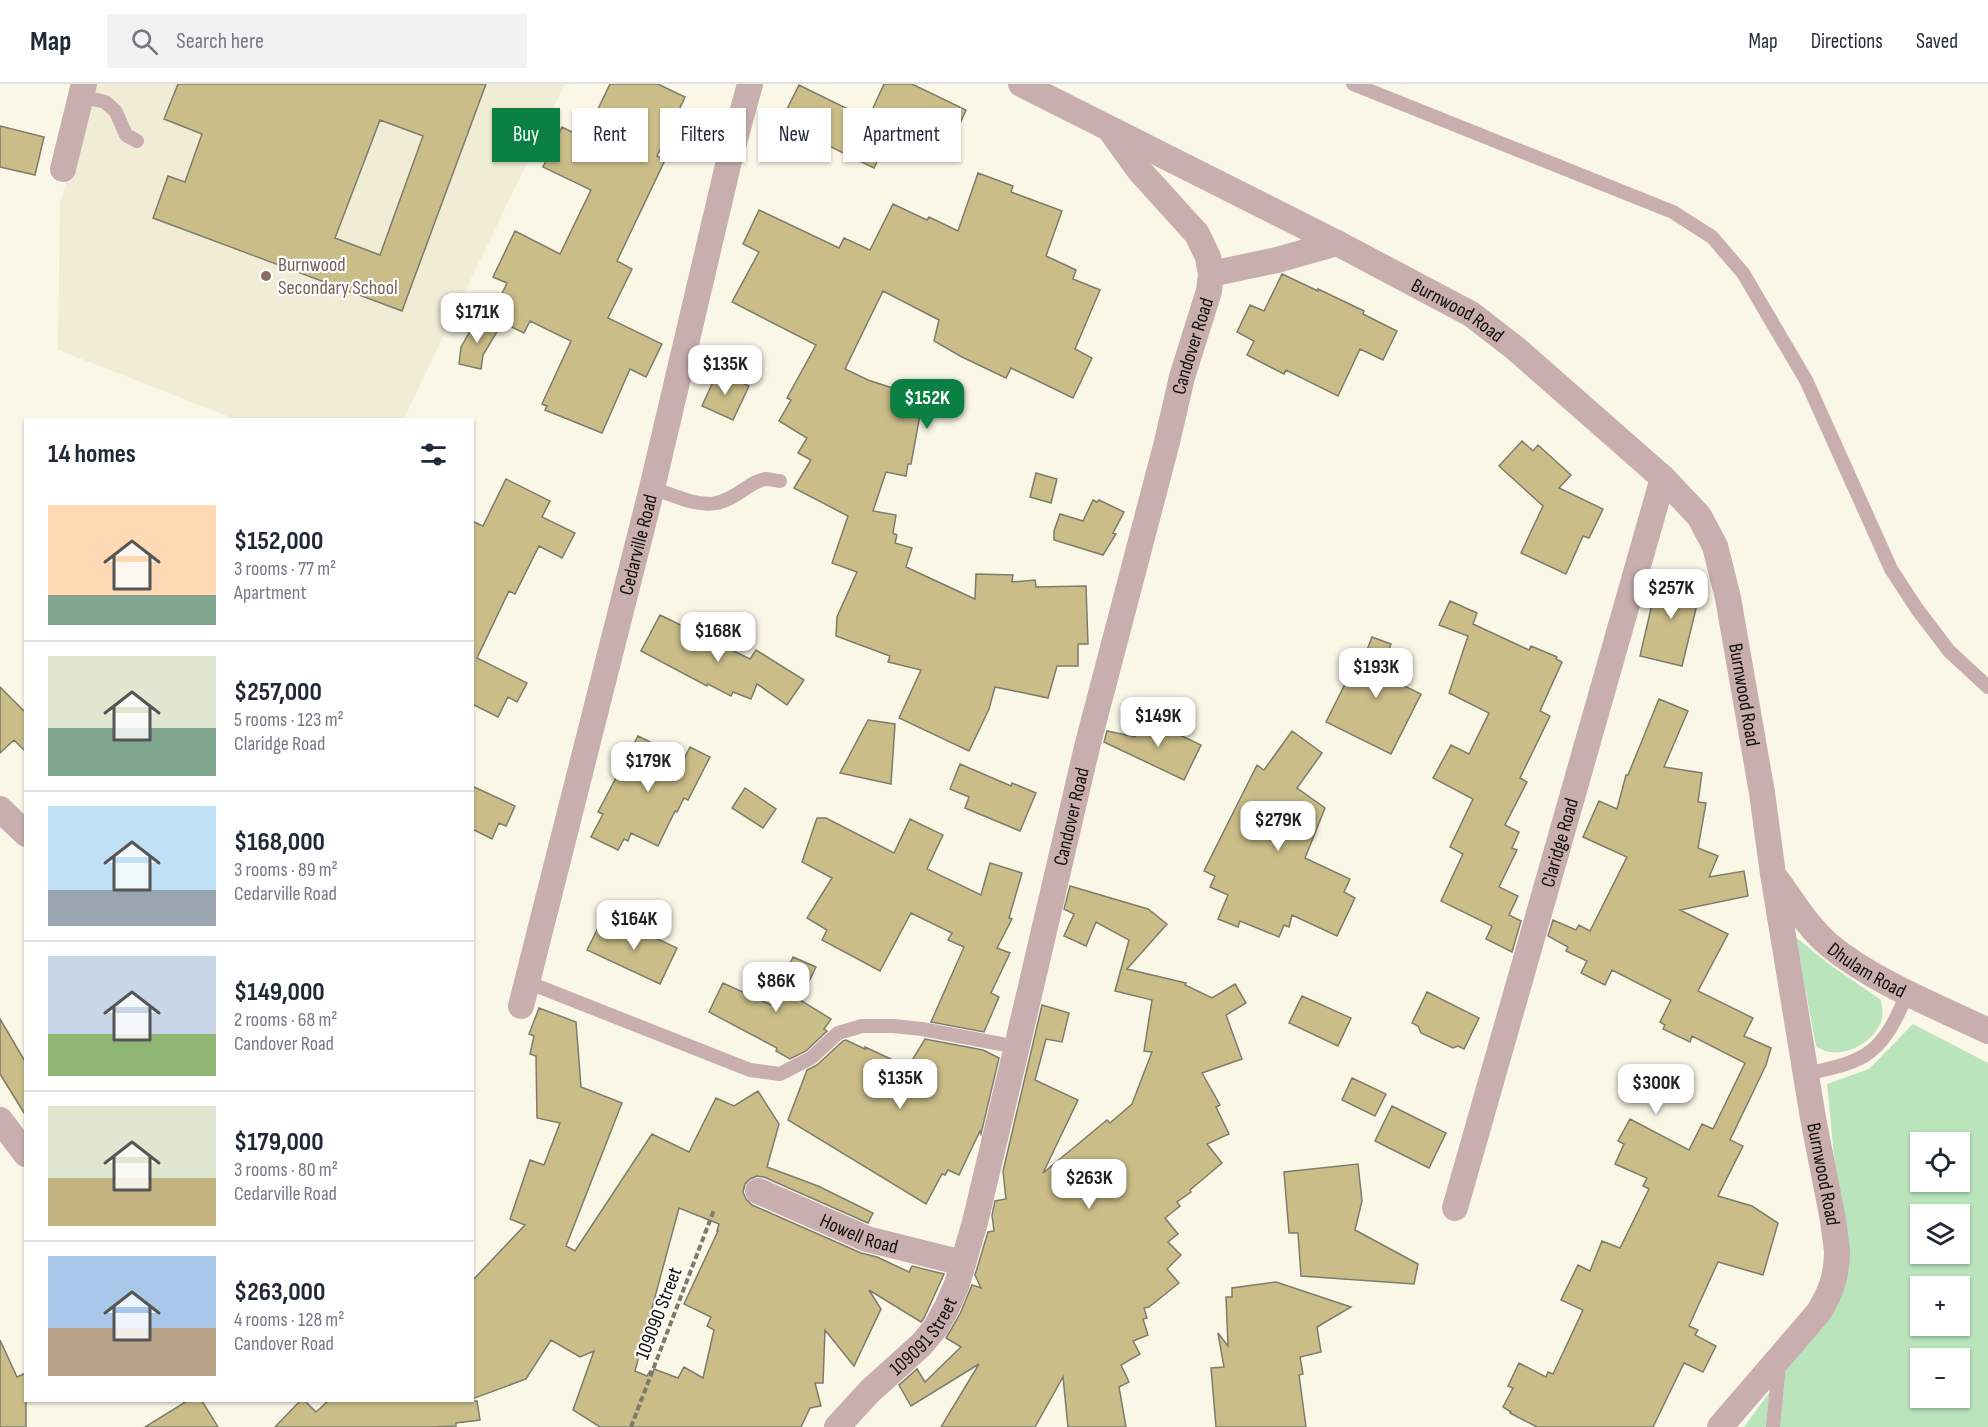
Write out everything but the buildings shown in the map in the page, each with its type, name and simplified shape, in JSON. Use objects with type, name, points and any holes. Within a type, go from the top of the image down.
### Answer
[{"type":"street","name":"Cedarville Road","points":[[524,994],[652,488],[729,161],[750,84]]},
{"type":"street","name":"Burnwood Road","points":[[1021,84],[1471,314],[1515,348],[1663,478],[1699,516],[1715,546],[1728,598],[1744,685],[1806,1074],[1833,1220],[1837,1268],[1829,1296],[1818,1313],[1720,1427]]},
{"type":"street","points":[[63,169],[82,90]]},
{"type":"street","name":"Candover Road","points":[[975,1222],[1087,747],[1182,377],[1209,291],[1211,274],[1208,257],[1197,234],[1139,170],[1109,129]]},
{"type":"street","name":"Candover Road","points":[[1211,274],[1277,260],[1336,243]]},
{"type":"street","name":"Claridge Road","points":[[1455,1208],[1663,478]]},
{"type":"street","points":[[0,809],[24,831]]},
{"type":"street","name":"Dhulam Road","points":[[1773,874],[1807,921],[1828,944],[1855,964],[1988,1031]]},
{"type":"street","points":[[0,1120],[24,1151]]},
{"type":"street","name":"Howell Road","points":[[758,1191],[867,1239],[963,1263]]},
{"type":"street","name":"109091 Street","points":[[837,1427],[870,1391],[921,1345],[936,1327],[947,1307],[975,1222]]},
{"type":"lane","points":[[1353,84],[1673,212],[1712,237],[1743,273],[1806,380],[1892,569],[1917,609],[1949,651],[1988,687]]},
{"type":"lane","points":[[82,90],[111,107],[116,112],[126,135],[137,141]]},
{"type":"lane","points":[[652,488],[692,501],[713,504],[727,501],[757,482],[767,479],[780,482]]},
{"type":"lane","points":[[1806,1074],[1870,1053],[1881,1042],[1908,992]]},
{"type":"lane","points":[[524,994],[750,1070],[780,1074],[811,1058],[838,1033],[862,1026],[922,1029],[1017,1047]]},
{"type":"lane","points":[[1773,1427],[1780,1356]]},
{"type":"path","name":"109090 Street","points":[[631,1427],[714,1210]]},
{"type":"shaded area","name":"Burnwood Secondary School","points":[[93,84],[565,84],[553,108],[492,108],[492,162],[527,162],[404,418],[233,418],[58,350],[60,203]]},
{"type":"green space","points":[[1798,939],[1881,1000],[1882,1019],[1872,1036],[1864,1043],[1844,1052],[1825,1051],[1816,1046],[1796,940]]},
{"type":"green space","points":[[1913,1024],[1988,1063],[1988,1427],[1744,1427],[1836,1302],[1845,1269],[1827,1084],[1869,1069]]},
{"type":"place","name":"Burnwood Secondary School","points":[[266,276]]}]
